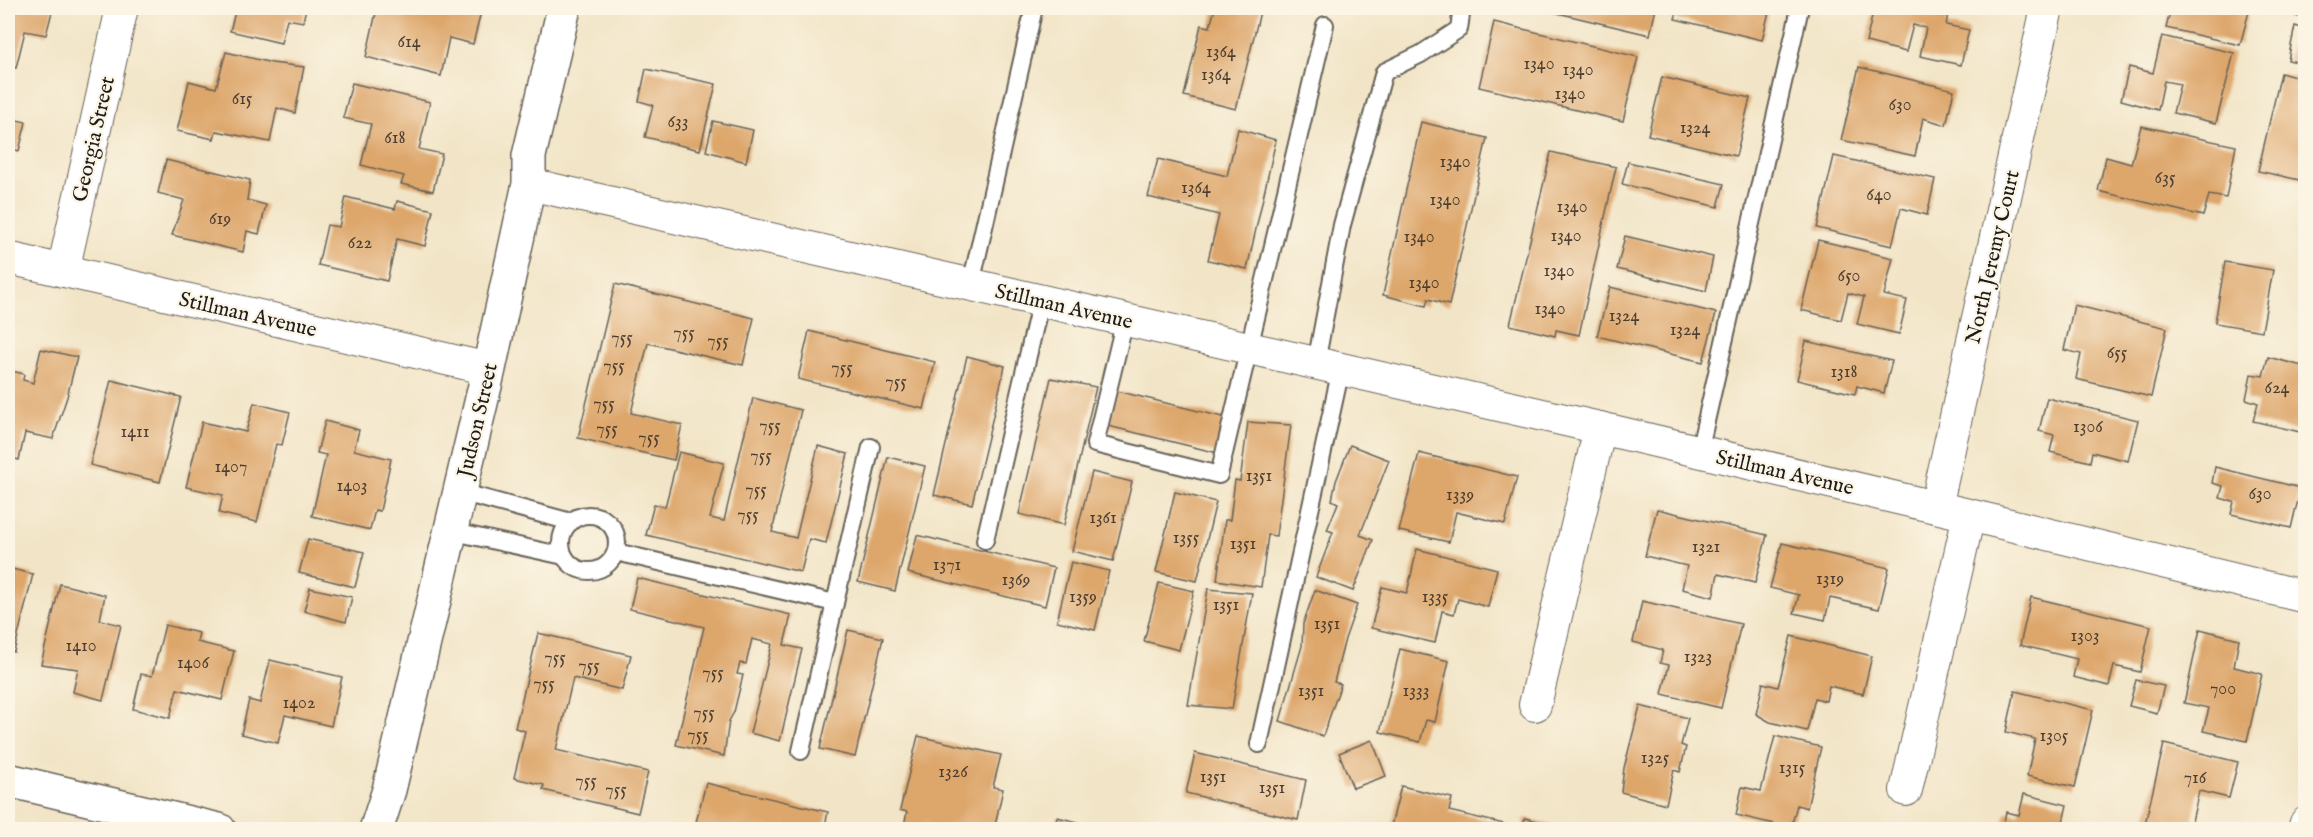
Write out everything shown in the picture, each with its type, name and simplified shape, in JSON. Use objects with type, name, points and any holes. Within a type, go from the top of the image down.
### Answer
[{"type":"main road","name":"Judson Street","points":[[376,830],[389,790],[489,369],[528,184],[529,156],[564,8]]},
{"type":"main road","points":[[8,780],[219,830]]},
{"type":"street","name":"Georgia Street","points":[[63,271],[122,8]]},
{"type":"street","name":"North Jeremy Court","points":[[1936,507],[2047,8]]},
{"type":"street","name":"Stillman Avenue","points":[[528,184],[1600,428],[2306,597]]},
{"type":"street","name":"Stillman Avenue","points":[[8,258],[489,369]]},
{"type":"street","points":[[1535,705],[1600,428]]},
{"type":"street","points":[[1906,790],[1969,515]]},
{"type":"street","points":[[2304,830],[2306,823]]},
{"type":"lane","points":[[970,284],[1034,8]]},
{"type":"lane","points":[[1259,744],[1329,366],[1342,225],[1384,72],[1421,54],[1459,29],[1462,8]]},
{"type":"lane","points":[[1700,452],[1800,8]]},
{"type":"lane","points":[[1125,320],[1095,444],[1219,475],[1325,25]]},
{"type":"lane","points":[[985,540],[1041,300]]},
{"type":"lane","points":[[801,751],[870,447]]},
{"type":"lane","points":[[460,492],[571,522]]},
{"type":"lane","points":[[588,515],[605,520],[612,526],[616,534],[616,552],[612,561],[605,567],[586,572],[570,564],[564,556],[561,538],[564,529],[571,522],[588,515]]},
{"type":"lane","points":[[450,531],[564,556]]},
{"type":"lane","points":[[616,552],[835,603]]},
{"type":"building","points":[[8,8],[53,8],[46,35],[25,31],[16,68],[8,66]]},
{"type":"building","points":[[236,8],[306,8],[303,22],[287,19],[281,43],[230,31]]},
{"type":"building","points":[[377,8],[482,8],[473,44],[449,38],[441,76],[366,57]]},
{"type":"building","points":[[1215,8],[1261,8],[1236,109],[1184,96],[1201,25],[1210,27]]},
{"type":"building","points":[[1537,8],[1656,8],[1650,35]]},
{"type":"building","points":[[1678,8],[1770,8],[1762,40],[1675,19]]},
{"type":"building","points":[[1874,8],[1949,8],[1946,25],[1969,30],[1961,65],[1920,56],[1926,28],[1913,25],[1906,52],[1866,42]]},
{"type":"building","points":[[2171,8],[2250,8],[2240,45],[2166,28]]},
{"type":"building","points":[[2297,8],[2306,8],[2306,18],[2295,16]]},
{"type":"building","points":[[1494,22],[1638,57],[1623,121],[1479,87]]},
{"type":"building","points":[[2295,26],[2306,29],[2306,64],[2288,60]]},
{"type":"building","points":[[2162,36],[2234,53],[2216,123],[2173,113],[2180,84],[2164,81],[2158,110],[2121,100],[2129,67],[2153,73]]},
{"type":"building","points":[[226,52],[272,63],[304,67],[295,113],[277,108],[270,142],[216,131],[214,139],[177,131],[189,81],[216,88]]},
{"type":"building","points":[[1859,67],[1954,90],[1946,125],[1923,118],[1915,156],[1841,140]]},
{"type":"building","points":[[646,69],[716,84],[700,150],[645,137],[653,105],[639,101]]},
{"type":"building","points":[[2281,73],[2306,80],[2304,181],[2258,171]]},
{"type":"building","points":[[1662,77],[1750,98],[1736,156],[1648,135]]},
{"type":"building","points":[[352,83],[430,102],[419,149],[442,154],[433,191],[401,184],[404,176],[361,165],[371,124],[343,118]]},
{"type":"building","points":[[8,118],[26,122],[19,151],[8,148]]},
{"type":"building","points":[[713,121],[753,130],[746,162],[706,151]]},
{"type":"building","points":[[1421,122],[1487,138],[1449,305],[1428,299],[1426,306],[1383,295]]},
{"type":"building","points":[[2141,126],[2236,146],[2226,198],[2209,195],[2203,216],[2098,191],[2106,157],[2131,164]]},
{"type":"building","points":[[1238,129],[1276,140],[1247,269],[1208,260],[1219,215],[1148,197],[1158,159],[1227,176]]},
{"type":"building","points":[[1551,152],[1616,167],[1579,335],[1556,330],[1555,336],[1510,325]]},
{"type":"building","points":[[1834,156],[1935,179],[1927,215],[1901,208],[1892,246],[1817,228]]},
{"type":"building","points":[[166,160],[250,180],[247,200],[266,205],[259,234],[247,231],[243,252],[172,235],[184,200],[158,193]]},
{"type":"building","points":[[1628,162],[1724,184],[1718,207],[1622,184]]},
{"type":"building","points":[[346,197],[395,209],[397,201],[433,210],[425,246],[397,239],[387,281],[318,265],[327,225],[339,227]]},
{"type":"building","points":[[1625,236],[1713,257],[1706,291],[1617,269]]},
{"type":"building","points":[[1818,240],[1893,258],[1884,295],[1907,300],[1899,334],[1857,324],[1864,297],[1848,293],[1841,320],[1801,310]]},
{"type":"building","points":[[2225,262],[2273,270],[2262,331],[2215,323]]},
{"type":"building","points":[[615,284],[754,318],[743,365],[648,343],[631,413],[682,425],[674,460],[578,438]]},
{"type":"building","points":[[1610,287],[1716,313],[1703,362],[1597,336]]},
{"type":"building","points":[[2074,305],[2167,328],[2151,397],[2076,379],[2081,354],[2064,350]]},
{"type":"building","points":[[809,331],[935,362],[924,409],[798,379]]},
{"type":"building","points":[[1806,341],[1892,361],[1884,393],[1857,386],[1855,394],[1797,380]]},
{"type":"building","points":[[41,349],[77,357],[53,439],[25,433],[19,460],[8,457],[8,370],[24,374],[23,380],[33,383]]},
{"type":"building","points":[[967,356],[1005,366],[972,504],[934,495]]},
{"type":"building","points":[[2268,357],[2306,367],[2306,410],[2300,432],[2253,421],[2258,403],[2246,399],[2251,374],[2263,376]]},
{"type":"building","points":[[1051,378],[1096,387],[1064,525],[1019,514]]},
{"type":"building","points":[[111,380],[181,397],[160,482],[90,465]]},
{"type":"building","points":[[1117,391],[1227,418],[1218,453],[1108,426]]},
{"type":"building","points":[[753,398],[801,410],[772,532],[796,538],[818,446],[848,454],[826,543],[809,539],[801,572],[646,535],[654,504],[665,507],[679,452],[724,463],[710,518],[724,521]]},
{"type":"building","points":[[2047,398],[2138,420],[2128,461],[2092,452],[2090,462],[2050,452],[2054,435],[2039,431]]},
{"type":"building","points":[[254,403],[290,412],[282,445],[276,444],[257,522],[219,513],[223,495],[186,487],[202,422],[246,432]]},
{"type":"building","points":[[325,421],[359,430],[354,450],[391,459],[380,511],[375,510],[370,530],[312,516],[326,455],[317,453]]},
{"type":"building","points":[[1248,422],[1291,425],[1276,536],[1268,535],[1261,587],[1217,580],[1225,520],[1230,520],[1235,480],[1240,481]]},
{"type":"building","points":[[1350,445],[1389,460],[1360,535],[1373,540],[1353,591],[1316,577],[1333,532],[1327,530],[1338,503],[1332,500],[1336,481]]},
{"type":"building","points":[[1419,453],[1517,477],[1505,524],[1456,512],[1449,542],[1399,531]]},
{"type":"building","points":[[888,457],[925,466],[895,591],[858,582]]},
{"type":"building","points":[[2215,467],[2301,488],[2291,528],[2231,514],[2234,502],[2220,498],[2223,486],[2212,483]]},
{"type":"building","points":[[1092,472],[1132,482],[1113,561],[1072,551]]},
{"type":"building","points":[[1175,492],[1216,502],[1197,581],[1156,572]]},
{"type":"building","points":[[1657,509],[1767,535],[1755,583],[1718,574],[1713,597],[1682,589],[1687,566],[1645,556]]},
{"type":"building","points":[[917,535],[1054,568],[1045,606],[908,573]]},
{"type":"building","points":[[308,539],[364,552],[355,587],[299,573]]},
{"type":"building","points":[[1782,543],[1889,568],[1879,609],[1830,598],[1825,620],[1794,613],[1799,595],[1770,588]]},
{"type":"building","points":[[1417,549],[1497,569],[1488,607],[1458,599],[1454,614],[1442,611],[1435,643],[1371,628],[1382,587],[1407,593]]},
{"type":"building","points":[[1071,562],[1109,571],[1095,630],[1057,621]]},
{"type":"building","points":[[8,568],[33,574],[14,652],[8,650]]},
{"type":"building","points":[[637,578],[791,615],[784,645],[802,649],[780,741],[750,733],[772,644],[752,639],[746,664],[740,663],[737,674],[743,675],[734,712],[729,721],[724,756],[676,745],[704,627],[630,609]]},
{"type":"building","points":[[1159,583],[1194,591],[1179,650],[1144,641]]},
{"type":"building","points":[[60,584],[105,595],[100,620],[121,625],[103,700],[73,692],[78,669],[41,664]]},
{"type":"building","points":[[310,588],[352,597],[346,622],[304,611]]},
{"type":"building","points":[[1208,589],[1252,593],[1232,709],[1188,705]]},
{"type":"building","points":[[1315,590],[1357,605],[1334,682],[1341,684],[1323,736],[1280,721],[1302,646],[1303,624]]},
{"type":"building","points":[[2031,597],[2151,626],[2140,672],[2114,666],[2109,686],[2073,677],[2077,659],[2020,645]]},
{"type":"building","points":[[1642,601],[1741,624],[1721,708],[1662,694],[1669,665],[1660,663],[1663,650],[1633,642]]},
{"type":"building","points":[[165,625],[199,633],[197,642],[234,651],[222,700],[177,689],[170,718],[133,709],[141,674],[152,676]]},
{"type":"building","points":[[2200,629],[2239,639],[2234,667],[2262,674],[2247,741],[2203,731],[2209,708],[2184,703]]},
{"type":"building","points":[[848,630],[883,638],[855,757],[820,749]]},
{"type":"building","points":[[538,633],[631,655],[622,690],[573,678],[556,750],[648,772],[638,813],[543,790],[544,785],[514,778],[525,731],[515,728]]},
{"type":"building","points":[[1791,636],[1872,656],[1863,694],[1829,686],[1826,701],[1815,698],[1807,731],[1770,722],[1756,714],[1763,683],[1778,687]]},
{"type":"building","points":[[1400,649],[1449,661],[1435,722],[1426,720],[1420,742],[1380,732]]},
{"type":"building","points":[[270,660],[342,677],[331,726],[285,715],[278,743],[241,734],[249,700],[260,703]]},
{"type":"building","points":[[2136,680],[2164,686],[2157,713],[2129,706]]},
{"type":"building","points":[[2015,691],[2093,710],[2075,787],[2027,776],[2035,739],[2006,732]]},
{"type":"building","points":[[1640,706],[1688,718],[1681,745],[1686,747],[1680,772],[1674,770],[1666,804],[1621,792],[1624,768]]},
{"type":"building","points":[[918,736],[1001,755],[993,787],[1003,789],[994,830],[903,830],[907,812],[900,810]]},
{"type":"building","points":[[1775,736],[1821,747],[1807,808],[1797,805],[1791,828],[1736,815],[1742,787],[1761,791]]},
{"type":"building","points":[[1372,740],[1386,776],[1353,788],[1339,753]]},
{"type":"building","points":[[2164,744],[2238,762],[2229,798],[2199,791],[2190,830],[2144,828]]},
{"type":"building","points":[[1195,753],[1306,780],[1298,820],[1186,793]]},
{"type":"building","points":[[706,783],[828,812],[824,830],[694,830]]},
{"type":"building","points":[[1401,786],[1452,798],[1449,811],[1504,824],[1502,830],[1390,830]]},
{"type":"building","points":[[2024,794],[2067,805],[2061,830],[2002,830],[2006,812],[2019,815]]},
{"type":"building","points":[[1057,817],[1078,822],[1076,830],[1054,830]]},
{"type":"building","points":[[1525,818],[1570,829],[1570,830],[1522,830]]}]
